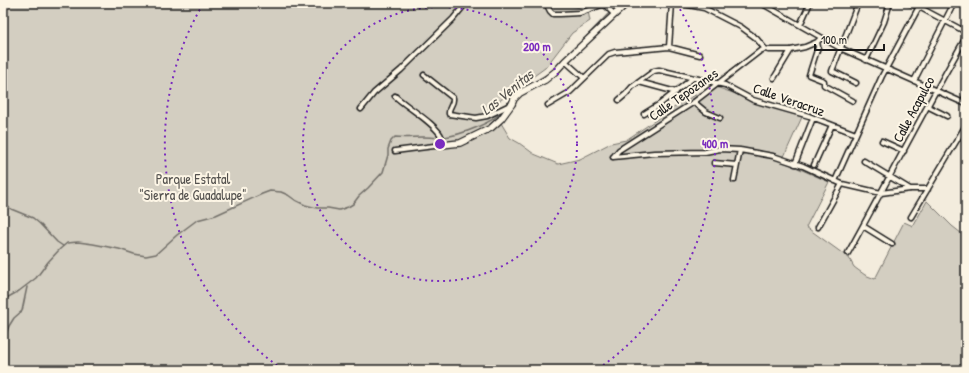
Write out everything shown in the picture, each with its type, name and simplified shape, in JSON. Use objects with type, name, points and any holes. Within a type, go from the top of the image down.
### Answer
[{"type":"main road","points":[[442,139],[460,143],[491,128],[501,119],[514,99],[520,93],[545,80],[556,71],[613,12],[627,3]]},
{"type":"street","points":[[361,109],[374,93],[401,70],[466,3]]},
{"type":"street","points":[[546,3],[553,14],[580,13],[603,3],[613,12]]},
{"type":"street","points":[[670,47],[672,3]]},
{"type":"street","points":[[678,3],[704,8],[741,27],[756,38],[765,49],[769,50],[791,50],[805,47],[817,42],[821,38]]},
{"type":"street","points":[[761,3],[821,38],[866,60],[964,103],[966,95]]},
{"type":"street","points":[[800,25],[810,3]]},
{"type":"street","points":[[856,83],[832,71],[858,3]]},
{"type":"street","points":[[866,60],[884,22],[890,3]]},
{"type":"street","points":[[909,3],[920,5],[966,32]]},
{"type":"street","points":[[914,81],[954,3]]},
{"type":"street","points":[[835,181],[886,68],[920,5]]},
{"type":"street","name":"Calle Acapulco","points":[[848,253],[966,37]]},
{"type":"street","points":[[817,42],[818,47],[809,75],[824,81],[824,85],[853,101]]},
{"type":"street","points":[[548,105],[570,92],[609,54],[615,52],[670,47],[700,55]]},
{"type":"street","name":"Calle Tepozanes","points":[[740,150],[720,149],[706,152],[654,152],[613,156],[619,150],[694,102],[760,51],[765,49]]},
{"type":"street","points":[[774,78],[791,50]]},
{"type":"street","points":[[565,61],[584,78]]},
{"type":"street","name":"Calle Veracruz","points":[[619,100],[632,87],[654,71],[659,70],[725,85],[753,100],[814,118],[856,134]]},
{"type":"street","points":[[424,75],[453,98],[453,102],[448,110],[449,114],[476,118],[486,116],[511,104]]},
{"type":"street","points":[[644,114],[676,92],[693,78]]},
{"type":"street","points":[[639,82],[676,92]]},
{"type":"street","points":[[394,151],[442,139],[429,123],[395,96]]},
{"type":"street","points":[[694,102],[706,112],[720,118]]},
{"type":"street","points":[[927,106],[947,116]]},
{"type":"street","points":[[795,164],[814,118]]},
{"type":"street","points":[[814,165],[832,125]]},
{"type":"street","points":[[911,217],[966,125]]},
{"type":"street","points":[[882,141],[904,151]]},
{"type":"street","points":[[734,180],[740,150],[773,156],[803,166],[842,184],[881,193],[910,189],[928,189]]},
{"type":"street","points":[[864,161],[910,189]]},
{"type":"street","points":[[714,163],[737,165]]},
{"type":"street","points":[[818,227],[842,184]]},
{"type":"street","points":[[863,226],[892,244]]},
{"type":"green space","name":"Parque Estatal \"Sierra de Guadalupe\"","points":[[3,3],[565,3],[588,11],[590,21],[572,33],[545,68],[495,104],[498,118],[510,138],[534,154],[558,164],[580,159],[611,143],[626,140],[684,101],[713,86],[802,117],[782,161],[829,182],[806,227],[849,258],[854,267],[858,270],[875,279],[904,222],[913,226],[927,201],[952,226],[966,237],[966,370],[3,370]]},
{"type":"waterway","name":"Las Venitas","points":[[587,36],[617,3]]},
{"type":"waterway","name":"Las Venitas","points":[[526,87],[556,67]]},
{"type":"waterway","name":"Las Venitas","points":[[3,300],[19,291],[36,278],[48,262],[67,243],[78,242],[93,244],[146,256],[156,254],[177,235],[197,220],[216,215],[270,191],[281,192],[305,205],[317,208],[339,210],[348,207],[353,204],[383,172],[388,155],[388,149],[391,141],[395,137],[451,136],[484,124],[492,120],[503,111]]},
{"type":"waterway","name":"Las Venitas","points":[[3,203],[11,209],[33,218],[63,246]]},
{"type":"waterway","name":"Las Venitas","points":[[3,342],[9,326],[14,318],[22,311],[27,287]]}]
